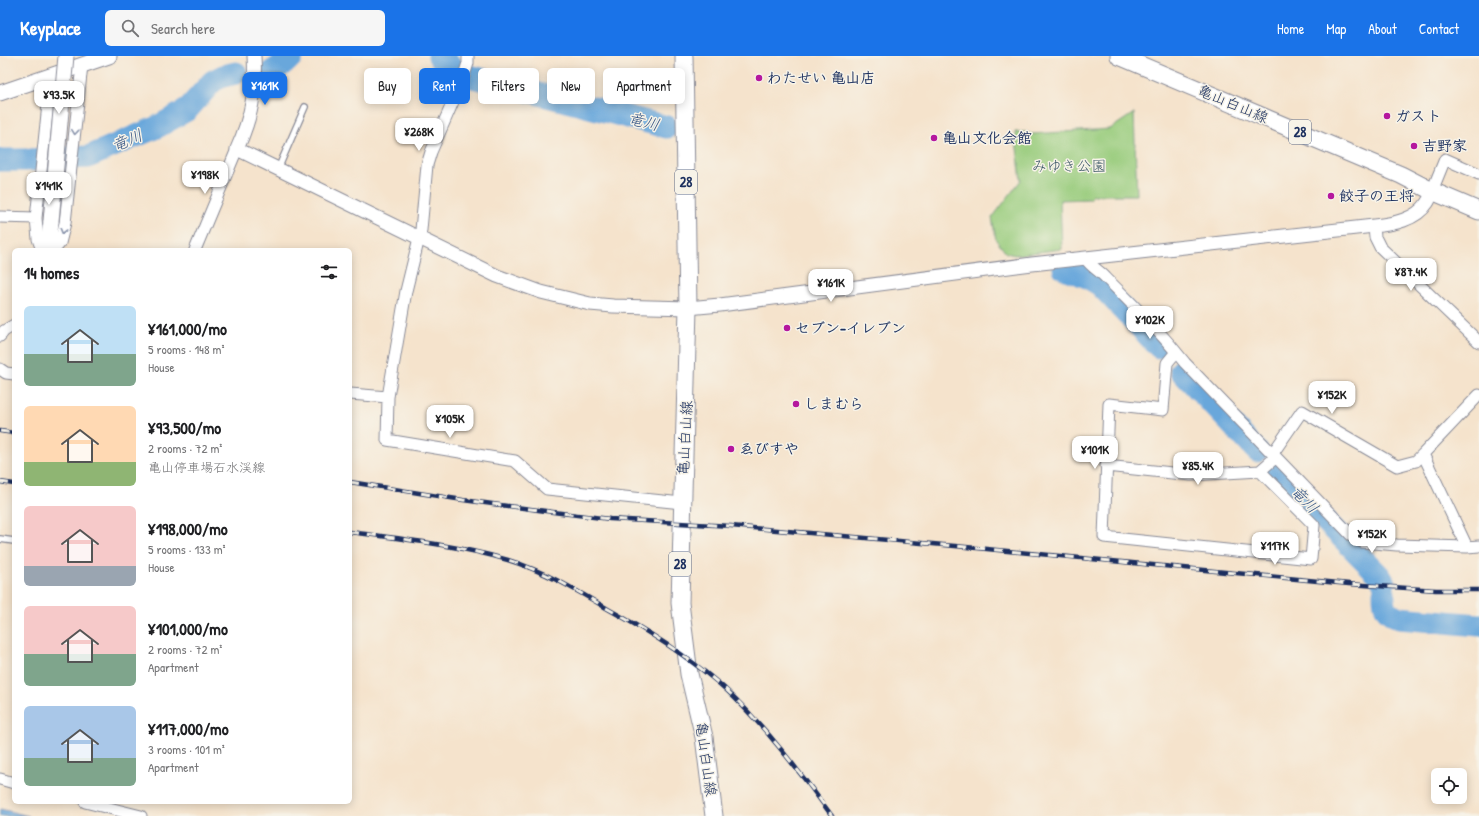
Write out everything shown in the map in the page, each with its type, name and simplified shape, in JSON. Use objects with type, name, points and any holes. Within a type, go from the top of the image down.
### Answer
[{"type":"main road","points":[[48,248],[66,56]]},
{"type":"main road","points":[[0,93],[109,56]]},
{"type":"main road","name":"亀山白山線","points":[[684,56],[688,308],[687,394],[682,503],[680,608],[689,674],[704,737],[714,816]]},
{"type":"main road","name":"亀山白山線","points":[[1119,56],[1394,172],[1432,191],[1479,211]]},
{"type":"street","points":[[198,248],[250,118],[254,95],[254,56]]},
{"type":"street","points":[[468,56],[463,80],[431,152],[427,165],[421,230],[406,291],[388,397],[387,440],[515,461],[547,489],[682,503]]},
{"type":"street","points":[[56,248],[60,243],[65,223],[82,65]]},
{"type":"street","points":[[41,248],[38,239],[36,218],[51,76]]},
{"type":"street","points":[[237,149],[497,276],[541,292],[590,304],[635,307],[688,308],[720,305],[1032,264],[1389,224],[1414,216],[1427,203],[1445,159],[1479,174]]},
{"type":"street","points":[[0,217],[36,218]]},
{"type":"street","points":[[1374,226],[1375,237],[1380,247],[1479,342]]},
{"type":"street","points":[[1086,259],[1101,272],[1167,341],[1185,363],[1351,535],[1362,542],[1397,545],[1479,546]]},
{"type":"street","points":[[0,336],[4,331],[12,326]]},
{"type":"street","points":[[1176,352],[1167,363],[1163,410],[1108,404],[1104,537],[1311,559],[1314,525],[1260,471]]},
{"type":"street","points":[[0,369],[6,373],[12,374]]},
{"type":"street","points":[[352,394],[388,397]]},
{"type":"street","points":[[1106,466],[1191,475],[1260,471],[1275,455],[1302,411],[1397,466],[1416,461],[1479,395]]},
{"type":"street","points":[[1423,454],[1467,546]]},
{"type":"street","points":[[0,779],[12,783]]},
{"type":"street","points":[[93,804],[141,816]]},
{"type":"lane","points":[[278,169],[305,107]]},
{"type":"lane","points":[[0,539],[12,541]]},
{"type":"green space","name":"みゆき公園","points":[[1134,113],[1137,195],[1093,195],[1090,199],[1060,200],[1062,249],[1015,255],[1006,253],[996,240],[992,218],[1021,180],[1015,132],[1026,132],[1031,134],[1110,129]]},
{"type":"water","points":[[0,809],[29,816],[0,816]]},
{"type":"waterway","name":"竜川","points":[[270,73],[292,56]]},
{"type":"waterway","name":"竜川","points":[[439,56],[460,73],[469,76],[667,127]]},
{"type":"waterway","name":"竜川","points":[[0,160],[88,157],[157,127],[187,110],[213,81],[223,76],[236,73]]},
{"type":"waterway","name":"竜川","points":[[1064,268],[1087,277],[1100,285],[1159,347]]},
{"type":"waterway","name":"竜川","points":[[1181,371],[1257,451]]},
{"type":"waterway","name":"竜川","points":[[1274,469],[1380,576],[1384,583]]},
{"type":"waterway","name":"竜川","points":[[1384,593],[1386,608],[1399,618],[1479,625]]},
{"type":"railway","points":[[0,431],[12,433]]},
{"type":"railway","points":[[0,482],[12,484]]},
{"type":"railway","points":[[352,482],[463,500],[610,519],[731,526],[1349,584],[1436,590],[1479,590]]},
{"type":"railway","points":[[352,532],[449,546],[521,564],[560,582],[636,625],[691,661],[730,694],[777,745],[832,816]]},
{"type":"place","name":"わたせい 亀山店","points":[[759,78]]},
{"type":"place","name":"ガスト","points":[[1387,116]]},
{"type":"place","name":"亀山文化会館","points":[[934,138]]},
{"type":"place","name":"吉野家","points":[[1414,146]]},
{"type":"place","name":"餃子の王将","points":[[1331,196]]},
{"type":"place","name":"セブン-イレブン","points":[[787,328]]},
{"type":"place","name":"しまむら","points":[[796,404]]},
{"type":"place","name":"ゑびすや","points":[[731,449]]}]
